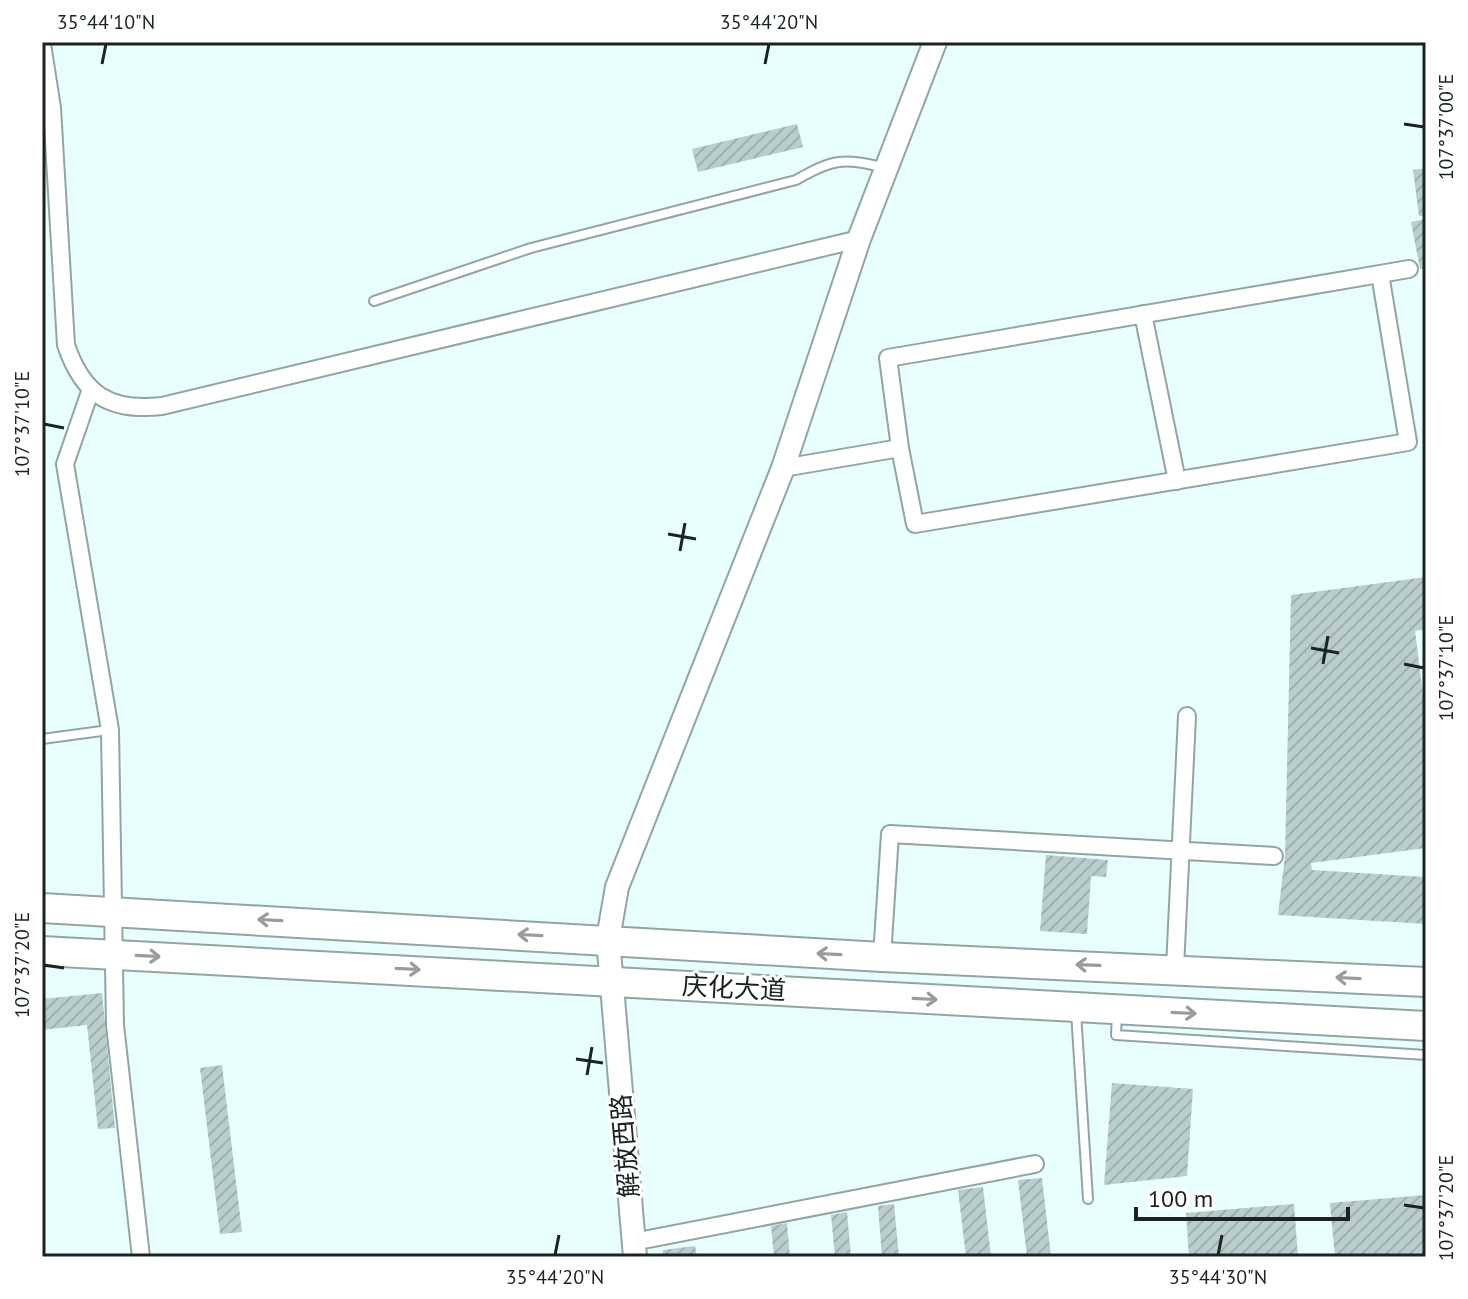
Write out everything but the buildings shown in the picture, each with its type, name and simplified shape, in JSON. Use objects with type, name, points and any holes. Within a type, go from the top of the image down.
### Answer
[{"type":"highway","name":"庆化大道","points":[[42,908],[882,957],[1175,968],[1426,982]]},
{"type":"highway","name":"庆化大道","points":[[42,951],[1426,1026]]},
{"type":"street","name":"解放西路","points":[[640,1249],[614,940],[617,887],[783,468],[859,239],[935,42]]},
{"type":"street","points":[[42,44],[52,108],[66,345],[75,369],[91,389],[112,403],[137,409],[162,406],[859,239]]},
{"type":"street","points":[[1380,274],[1408,442],[915,524],[900,448],[888,358],[1409,269]]},
{"type":"street","points":[[1143,314],[1177,481]]},
{"type":"street","points":[[91,389],[65,464],[110,730],[114,851],[111,954],[115,1025],[141,1257]]},
{"type":"street","points":[[783,468],[900,448]]},
{"type":"street","points":[[1175,968],[1187,716]]},
{"type":"street","points":[[882,957],[890,834],[1274,856]]},
{"type":"street","points":[[640,1249],[1035,1164]]},
{"type":"lane","points":[[374,301],[531,248],[796,180],[826,162],[847,159],[886,168]]},
{"type":"lane","points":[[42,739],[110,730]]},
{"type":"lane","points":[[1076,1007],[1088,1199]]},
{"type":"lane","points":[[1117,1009],[1116,1035],[1426,1055]]}]
